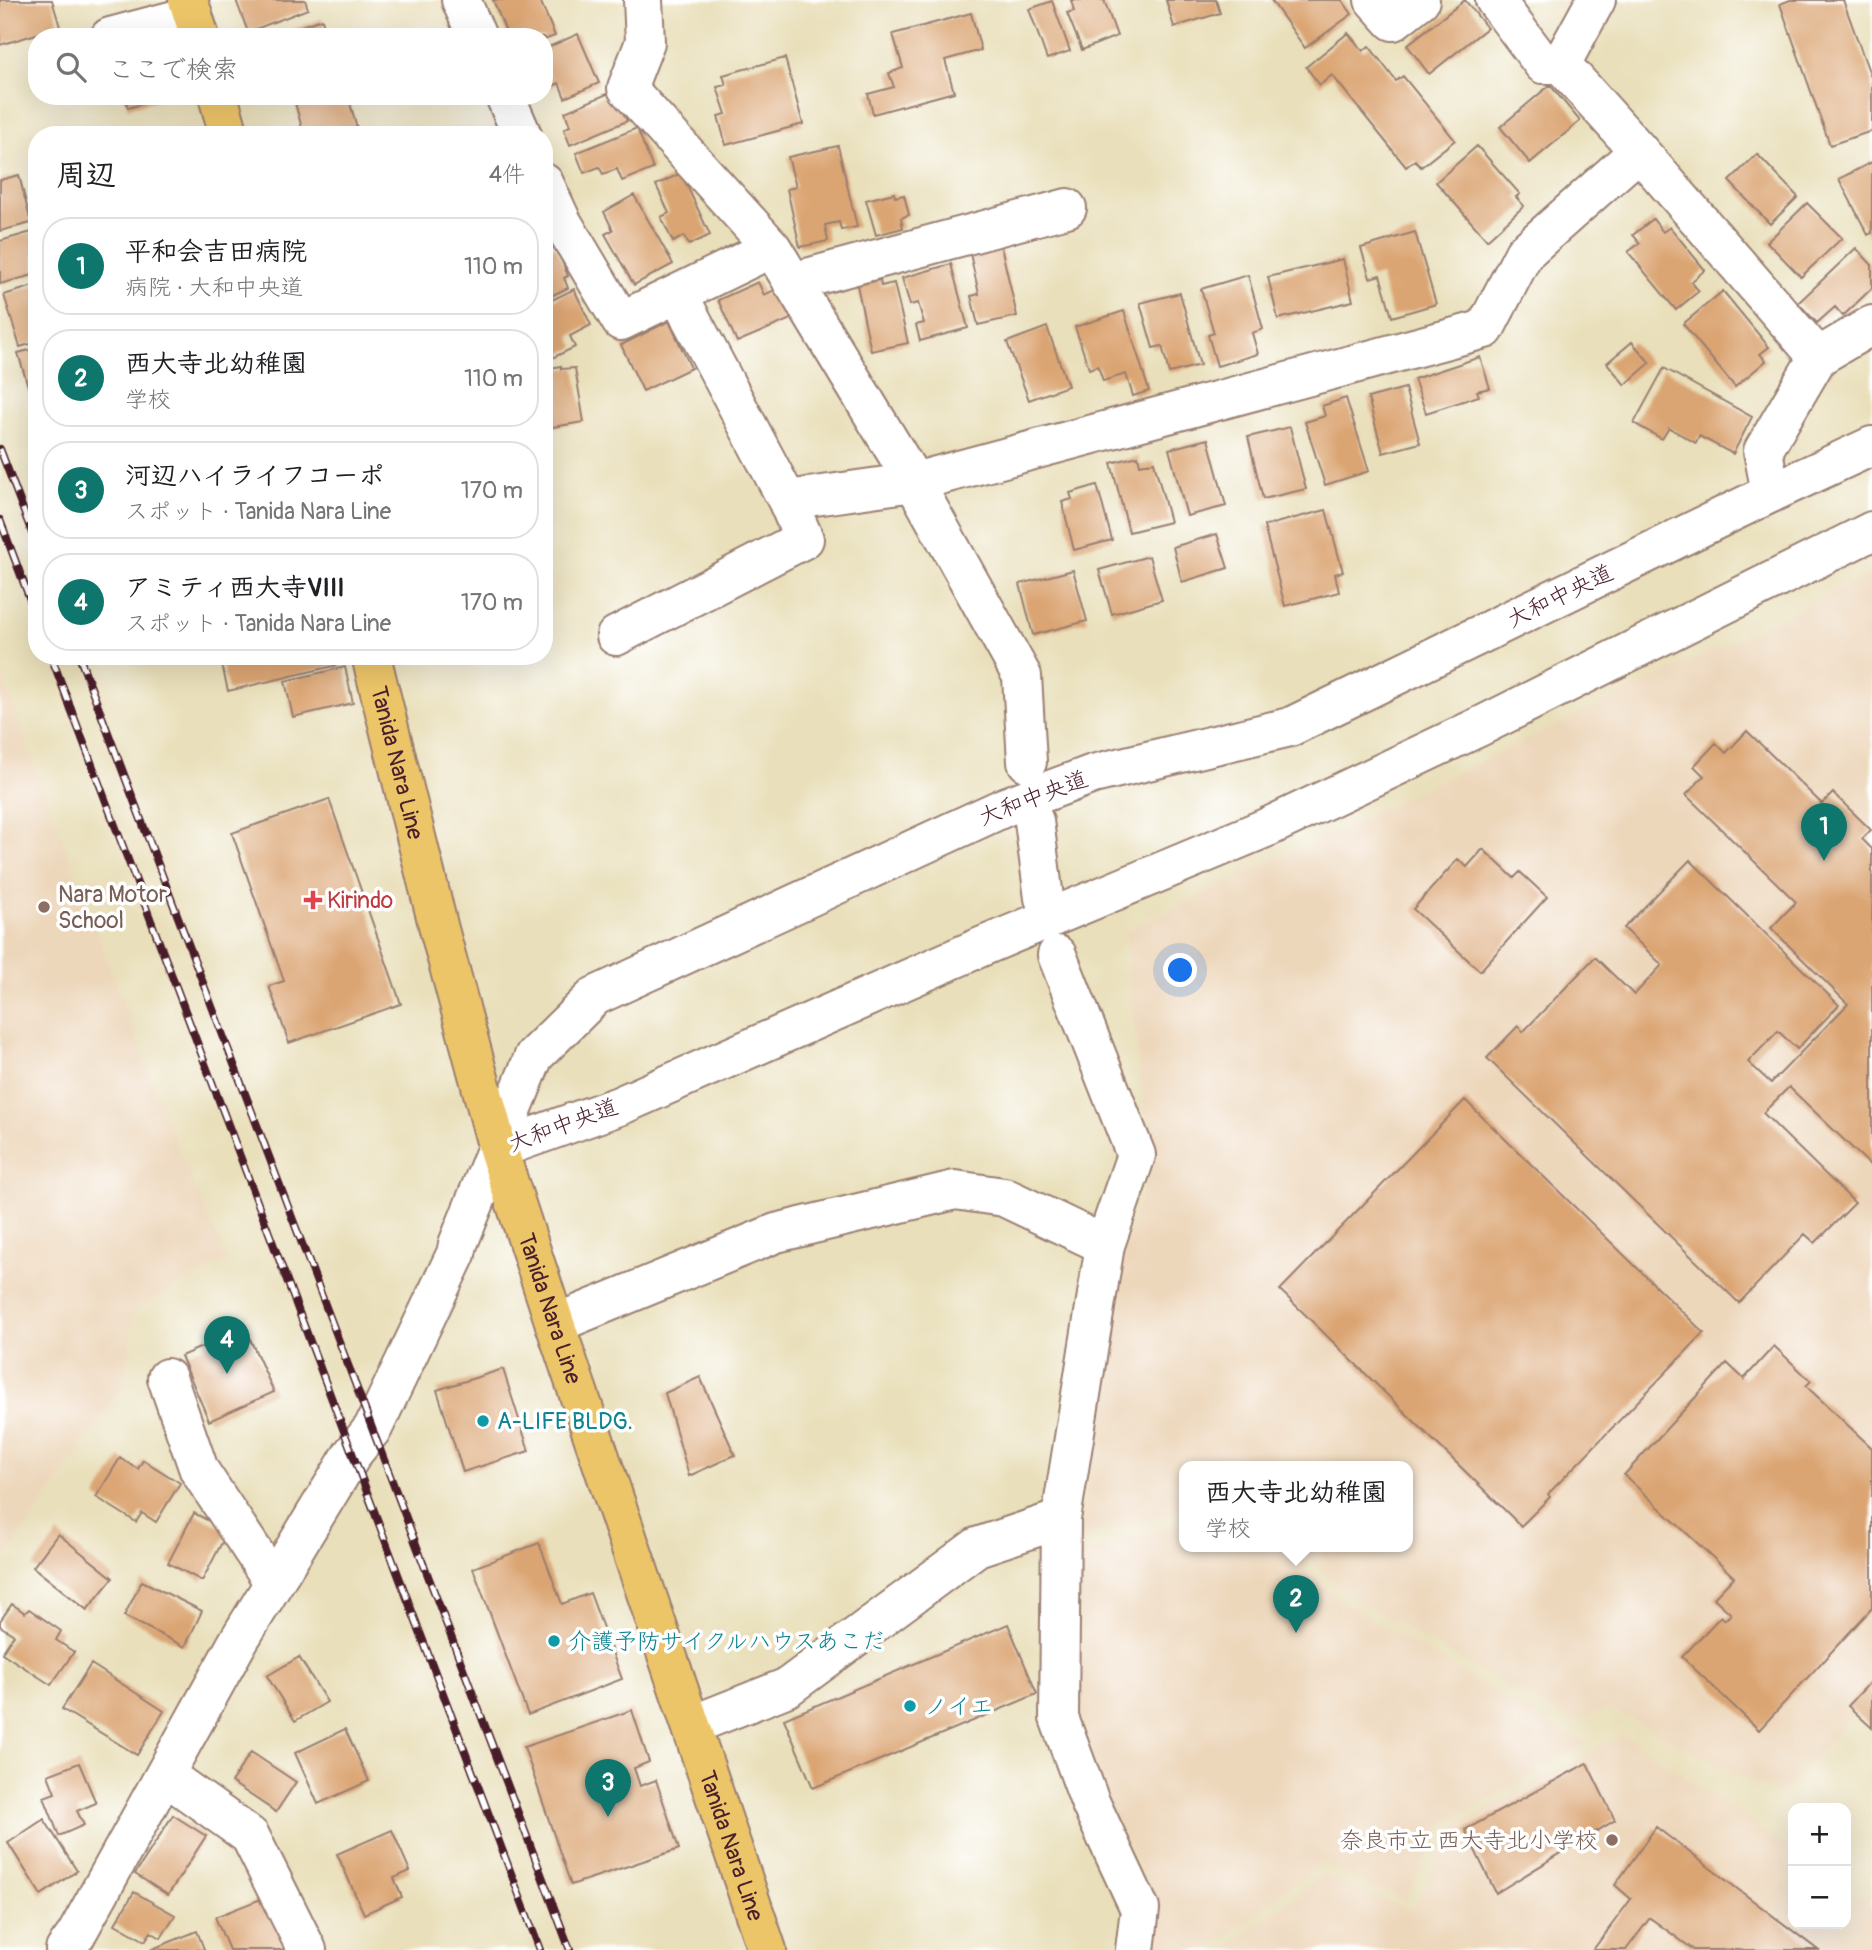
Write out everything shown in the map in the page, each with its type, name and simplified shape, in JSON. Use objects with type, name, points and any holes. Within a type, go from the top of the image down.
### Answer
[{"type":"main road","points":[[221,105],[226,126]]},
{"type":"main road","name":"Tanida Nara Line","points":[[373,665],[498,1149],[767,1950]]},
{"type":"street","points":[[461,0],[473,28]]},
{"type":"street","points":[[643,0],[645,42],[628,88],[772,248],[914,482],[1022,676],[1027,762]]},
{"type":"street","points":[[1374,0],[1393,21],[1420,0]]},
{"type":"street","points":[[1495,0],[1543,64],[1561,64],[1818,357]]},
{"type":"street","points":[[1561,64],[1596,0]]},
{"type":"street","points":[[148,28],[194,17]]},
{"type":"street","points":[[509,105],[518,126]]},
{"type":"street","points":[[787,500],[914,482],[1485,328],[1524,253],[1639,151]]},
{"type":"street","points":[[792,282],[1067,208]]},
{"type":"street","points":[[553,225],[621,321],[772,248]]},
{"type":"street","points":[[617,636],[804,539],[787,500],[678,294]]},
{"type":"street","points":[[1771,493],[1763,451],[1818,357],[1872,326]]},
{"type":"street","name":"大和中央道","points":[[498,1149],[534,1056],[595,996],[1005,807],[1093,774],[1290,727],[1872,446]]},
{"type":"street","name":"大和中央道","points":[[498,1149],[619,1106],[981,947],[1268,827],[1481,726],[1872,531]]},
{"type":"street","points":[[1034,821],[1044,898]]},
{"type":"street","points":[[1058,956],[1136,1155],[1105,1245],[1061,1519],[1059,1718],[1090,1802],[1140,1909],[1135,1950]]},
{"type":"street","points":[[78,1945],[239,1640],[353,1453],[373,1427],[456,1254],[498,1149]]},
{"type":"street","points":[[555,1324],[776,1233],[955,1190],[1004,1197],[1105,1245]]},
{"type":"street","points":[[167,1378],[199,1470],[274,1583]]},
{"type":"street","points":[[692,1725],[788,1687],[977,1548],[1061,1519]]},
{"type":"street","points":[[165,1776],[250,1836],[307,1950]]},
{"type":"shaded area","points":[[1872,574],[1872,1693],[1780,1796],[1609,1708],[1571,1722],[1348,1595],[1300,1552],[1413,1552],[1413,1461],[1179,1461],[1179,1511],[1080,1538],[1115,1276],[1150,1167],[1125,932]]},
{"type":"shaded area","name":"Nara Motor School","points":[[0,670],[176,1145],[227,1260],[134,1310],[124,1387],[0,1565]]},
{"type":"shaded area","points":[[1179,1524],[1179,1552],[1286,1552],[1344,1603],[1586,1745],[1446,1822],[1405,1901],[1321,1862],[1209,1950],[1157,1950],[1158,1908],[1066,1715],[1074,1556]]},
{"type":"shaded area","name":"奈良市立 西大寺北小学校","points":[[1623,1734],[1788,1848],[1788,1929],[1851,1929],[1851,1891],[1872,1906],[1872,1950],[1224,1950],[1324,1875],[1413,1911],[1454,1828]]},
{"type":"building","points":[[0,0],[52,0],[60,27],[28,28],[28,37],[0,45]]},
{"type":"building","points":[[236,0],[305,0],[308,9],[258,28],[246,28]]},
{"type":"building","points":[[493,0],[540,0],[552,28],[504,28]]},
{"type":"building","points":[[1071,0],[1104,0],[1117,36],[1082,50],[1067,13],[1074,11]]},
{"type":"building","points":[[1166,0],[1216,0],[1220,13],[1174,27]]},
{"type":"building","points":[[1271,0],[1342,0],[1352,14],[1305,48]]},
{"type":"building","points":[[1465,0],[1487,28],[1429,74],[1407,45]]},
{"type":"building","points":[[1790,0],[1843,0],[1872,80],[1872,131],[1830,145],[1780,4]]},
{"type":"building","points":[[1052,1],[1070,51],[1047,59],[1029,9]]},
{"type":"building","points":[[971,13],[981,50],[945,60],[954,92],[873,114],[868,94],[894,87],[889,73],[903,68],[893,34]]},
{"type":"building","points":[[322,19],[324,28],[295,28]]},
{"type":"building","points":[[1348,33],[1363,51],[1369,46],[1396,81],[1403,76],[1455,140],[1421,167],[1415,160],[1406,167],[1332,75],[1320,85],[1306,67]]},
{"type":"building","points":[[578,34],[599,83],[565,98],[559,83],[553,86],[553,45]]},
{"type":"building","points":[[785,58],[803,124],[726,145],[718,116],[726,114],[717,87],[726,85],[723,75]]},
{"type":"building","points":[[1550,85],[1580,121],[1530,163],[1500,127]]},
{"type":"building","points":[[614,91],[627,121],[570,145],[564,129],[570,126],[565,112]]},
{"type":"building","points":[[296,105],[351,105],[356,126],[301,126]]},
{"type":"building","points":[[637,128],[653,169],[622,181],[617,169],[603,174],[599,167],[584,173],[576,153]]},
{"type":"building","points":[[838,146],[857,227],[841,230],[839,222],[825,225],[828,241],[800,247],[787,189],[796,187],[788,157]]},
{"type":"building","points":[[1477,146],[1520,194],[1516,197],[1524,206],[1487,240],[1436,182]]},
{"type":"building","points":[[1757,154],[1798,197],[1770,224],[1729,181]]},
{"type":"building","points":[[1872,162],[1872,233],[1868,235],[1839,179]]},
{"type":"building","points":[[681,173],[710,235],[689,245],[684,236],[673,242],[661,217],[669,213],[656,185]]},
{"type":"building","points":[[19,175],[28,211],[28,224],[0,231],[0,180]]},
{"type":"building","points":[[894,193],[895,197],[904,195],[909,215],[901,218],[903,228],[876,235],[866,200]]},
{"type":"building","points":[[634,195],[673,264],[634,285],[605,234],[613,230],[604,212]]},
{"type":"building","points":[[1807,203],[1842,238],[1801,277],[1767,242]]},
{"type":"building","points":[[1653,219],[1663,232],[1670,227],[1705,270],[1691,282],[1699,291],[1676,310],[1628,252],[1640,243],[1633,235]]},
{"type":"building","points":[[1415,232],[1436,304],[1392,317],[1380,275],[1370,278],[1361,248]]},
{"type":"building","points":[[28,233],[28,276],[0,284],[0,241]]},
{"type":"building","points":[[1000,242],[1017,316],[978,325],[971,296],[979,294],[969,249]]},
{"type":"building","points":[[556,246],[568,276],[564,278],[568,288],[553,295],[553,247]]},
{"type":"building","points":[[1856,248],[1872,265],[1872,288],[1843,316],[1835,307],[1817,323],[1798,303]]},
{"type":"building","points":[[1343,259],[1353,301],[1278,319],[1268,277]]},
{"type":"building","points":[[951,264],[968,328],[920,341],[916,325],[924,323],[918,303],[910,305],[902,278]]},
{"type":"building","points":[[1248,275],[1263,329],[1252,333],[1258,354],[1217,366],[1208,335],[1214,333],[1201,289]]},
{"type":"building","points":[[880,280],[881,286],[894,283],[908,343],[871,351],[857,285]]},
{"type":"building","points":[[758,282],[764,295],[777,289],[791,319],[737,342],[718,300]]},
{"type":"building","points":[[28,288],[28,345],[20,347],[4,295]]},
{"type":"building","points":[[574,289],[591,325],[570,336],[575,347],[553,358],[553,300]]},
{"type":"building","points":[[1723,291],[1769,347],[1760,354],[1766,361],[1735,387],[1683,324]]},
{"type":"building","points":[[1180,293],[1200,365],[1169,373],[1162,346],[1153,348],[1140,303]]},
{"type":"building","points":[[1124,311],[1149,391],[1133,396],[1126,374],[1103,381],[1098,366],[1089,369],[1075,327]]},
{"type":"building","points":[[669,321],[691,368],[643,391],[621,345]]},
{"type":"building","points":[[1047,327],[1068,386],[1029,400],[1007,342]]},
{"type":"building","points":[[1632,342],[1650,363],[1625,385],[1607,363]]},
{"type":"building","points":[[28,350],[28,386],[18,353]]},
{"type":"building","points":[[1480,357],[1490,388],[1477,391],[1479,396],[1426,413],[1414,379]]},
{"type":"building","points":[[553,367],[575,368],[584,422],[553,427]]},
{"type":"building","points":[[1664,368],[1752,417],[1733,454],[1699,436],[1696,443],[1669,428],[1662,439],[1634,423]]},
{"type":"building","points":[[1405,388],[1420,443],[1383,453],[1368,398]]},
{"type":"building","points":[[1346,398],[1369,471],[1325,485],[1305,422],[1325,416],[1322,406]]},
{"type":"building","points":[[1290,427],[1306,489],[1263,499],[1248,437]]},
{"type":"building","points":[[1208,439],[1226,506],[1187,516],[1169,449]]},
{"type":"building","points":[[1138,456],[1140,465],[1154,462],[1170,522],[1129,532],[1111,463]]},
{"type":"building","points":[[1097,485],[1112,540],[1074,550],[1062,502],[1072,499],[1070,493]]},
{"type":"building","points":[[1326,510],[1343,572],[1335,574],[1339,592],[1285,606],[1264,526]]},
{"type":"building","points":[[1217,534],[1228,568],[1182,582],[1173,547]]},
{"type":"building","points":[[1149,556],[1162,600],[1112,614],[1099,570]]},
{"type":"building","points":[[1073,570],[1087,621],[1033,635],[1020,584]]},
{"type":"building","points":[[222,665],[338,665],[228,691]]},
{"type":"building","points":[[345,667],[353,703],[293,717],[285,681]]},
{"type":"building","points":[[1747,731],[1822,804],[1833,793],[1871,830],[1862,839],[1872,849],[1872,1167],[1789,1087],[1763,1113],[1855,1203],[1815,1243],[1805,1234],[1739,1303],[1487,1058],[1518,1026],[1523,1032],[1595,957],[1634,995],[1662,965],[1624,928],[1690,860],[1839,1005],[1797,1049],[1778,1031],[1748,1062],[1771,1083],[1848,1004],[1771,928],[1796,902],[1686,795],[1704,776],[1694,766],[1716,743],[1726,753]]},
{"type":"building","points":[[329,799],[401,1004],[289,1043],[269,986],[284,981],[232,833]]},
{"type":"building","points":[[1483,849],[1514,878],[1520,872],[1547,897],[1480,971],[1413,909],[1458,859],[1467,867]]},
{"type":"building","points":[[1465,1100],[1704,1333],[1548,1494],[1550,1497],[1521,1526],[1280,1290]]},
{"type":"building","points":[[245,1328],[274,1392],[209,1421],[181,1356]]},
{"type":"building","points":[[1774,1346],[1811,1381],[1806,1386],[1872,1448],[1872,1608],[1759,1730],[1682,1657],[1721,1616],[1725,1620],[1731,1614],[1714,1598],[1734,1577],[1624,1475],[1727,1363],[1744,1379]]},
{"type":"building","name":"A-LIFE BLDG.","points":[[503,1369],[529,1451],[463,1472],[437,1390]]},
{"type":"building","points":[[700,1377],[735,1455],[689,1476],[665,1393]]},
{"type":"building","points":[[120,1458],[138,1469],[143,1460],[180,1483],[156,1522],[142,1513],[136,1522],[96,1497]]},
{"type":"building","points":[[194,1513],[228,1531],[202,1581],[168,1563]]},
{"type":"building","points":[[58,1534],[113,1578],[87,1610],[33,1567]]},
{"type":"building","name":"介護予防サイクルハウスあこだ","points":[[539,1543],[562,1604],[590,1593],[622,1679],[528,1715],[473,1568]]},
{"type":"building","points":[[142,1581],[202,1611],[185,1647],[124,1616]]},
{"type":"building","points":[[12,1604],[25,1613],[29,1609],[61,1631],[56,1640],[74,1652],[51,1685],[2,1653],[14,1635],[0,1626],[0,1621]]},
{"type":"building","name":"ノイエ","points":[[1008,1624],[1037,1694],[813,1788],[784,1719]]},
{"type":"building","points":[[299,1657],[327,1702],[295,1721],[267,1676]]},
{"type":"building","points":[[91,1664],[164,1711],[137,1755],[62,1709]]},
{"type":"building","points":[[1872,1680],[1872,1728],[1848,1706]]},
{"type":"building","points":[[632,1710],[649,1762],[634,1768],[640,1786],[656,1780],[679,1849],[571,1885],[524,1747]]},
{"type":"building","points":[[345,1729],[369,1781],[318,1804],[295,1753]]},
{"type":"building","points":[[251,1752],[296,1782],[276,1812],[231,1782]]},
{"type":"building","points":[[79,1763],[96,1803],[77,1811],[84,1825],[59,1836],[44,1797],[55,1793],[48,1775]]},
{"type":"building","points":[[1587,1763],[1615,1820],[1496,1893],[1465,1830]]},
{"type":"building","points":[[173,1815],[206,1836],[168,1895],[135,1874]]},
{"type":"building","points":[[44,1819],[77,1871],[41,1895],[8,1843]]},
{"type":"building","points":[[1656,1827],[1818,1950],[1694,1950],[1650,1918],[1626,1950],[1593,1950],[1631,1899],[1615,1885]]},
{"type":"building","points":[[392,1830],[410,1871],[394,1878],[402,1897],[364,1914],[337,1854]]},
{"type":"building","points":[[134,1892],[175,1915],[161,1938],[151,1932],[145,1941],[115,1924]]},
{"type":"building","points":[[266,1897],[287,1950],[229,1950],[215,1917]]},
{"type":"building","points":[[197,1931],[204,1949],[202,1950],[150,1950]]},
{"type":"railway","points":[[0,449],[28,522]]},
{"type":"railway","points":[[0,520],[28,594]]},
{"type":"railway","points":[[54,665],[540,1950]]},
{"type":"railway","points":[[82,665],[570,1950]]},
{"type":"place","name":"平和会吉田病院","points":[[1824,861]]},
{"type":"place","name":"Kirindo","points":[[313,900]]},
{"type":"place","name":"Nara Motor School","points":[[44,907]]},
{"type":"place","name":"アミティ西大寺VIII","points":[[227,1374]]},
{"type":"place","name":"A-LIFE BLDG.","points":[[483,1421]]},
{"type":"place","name":"西大寺北幼稚園","points":[[1296,1633]]},
{"type":"place","name":"介護予防サイクルハウスあこだ","points":[[554,1641]]},
{"type":"place","name":"ノイエ","points":[[910,1706]]},
{"type":"place","name":"河辺ハイライフコーポ","points":[[608,1817]]},
{"type":"place","name":"奈良市立 西大寺北小学校","points":[[1612,1840]]}]
